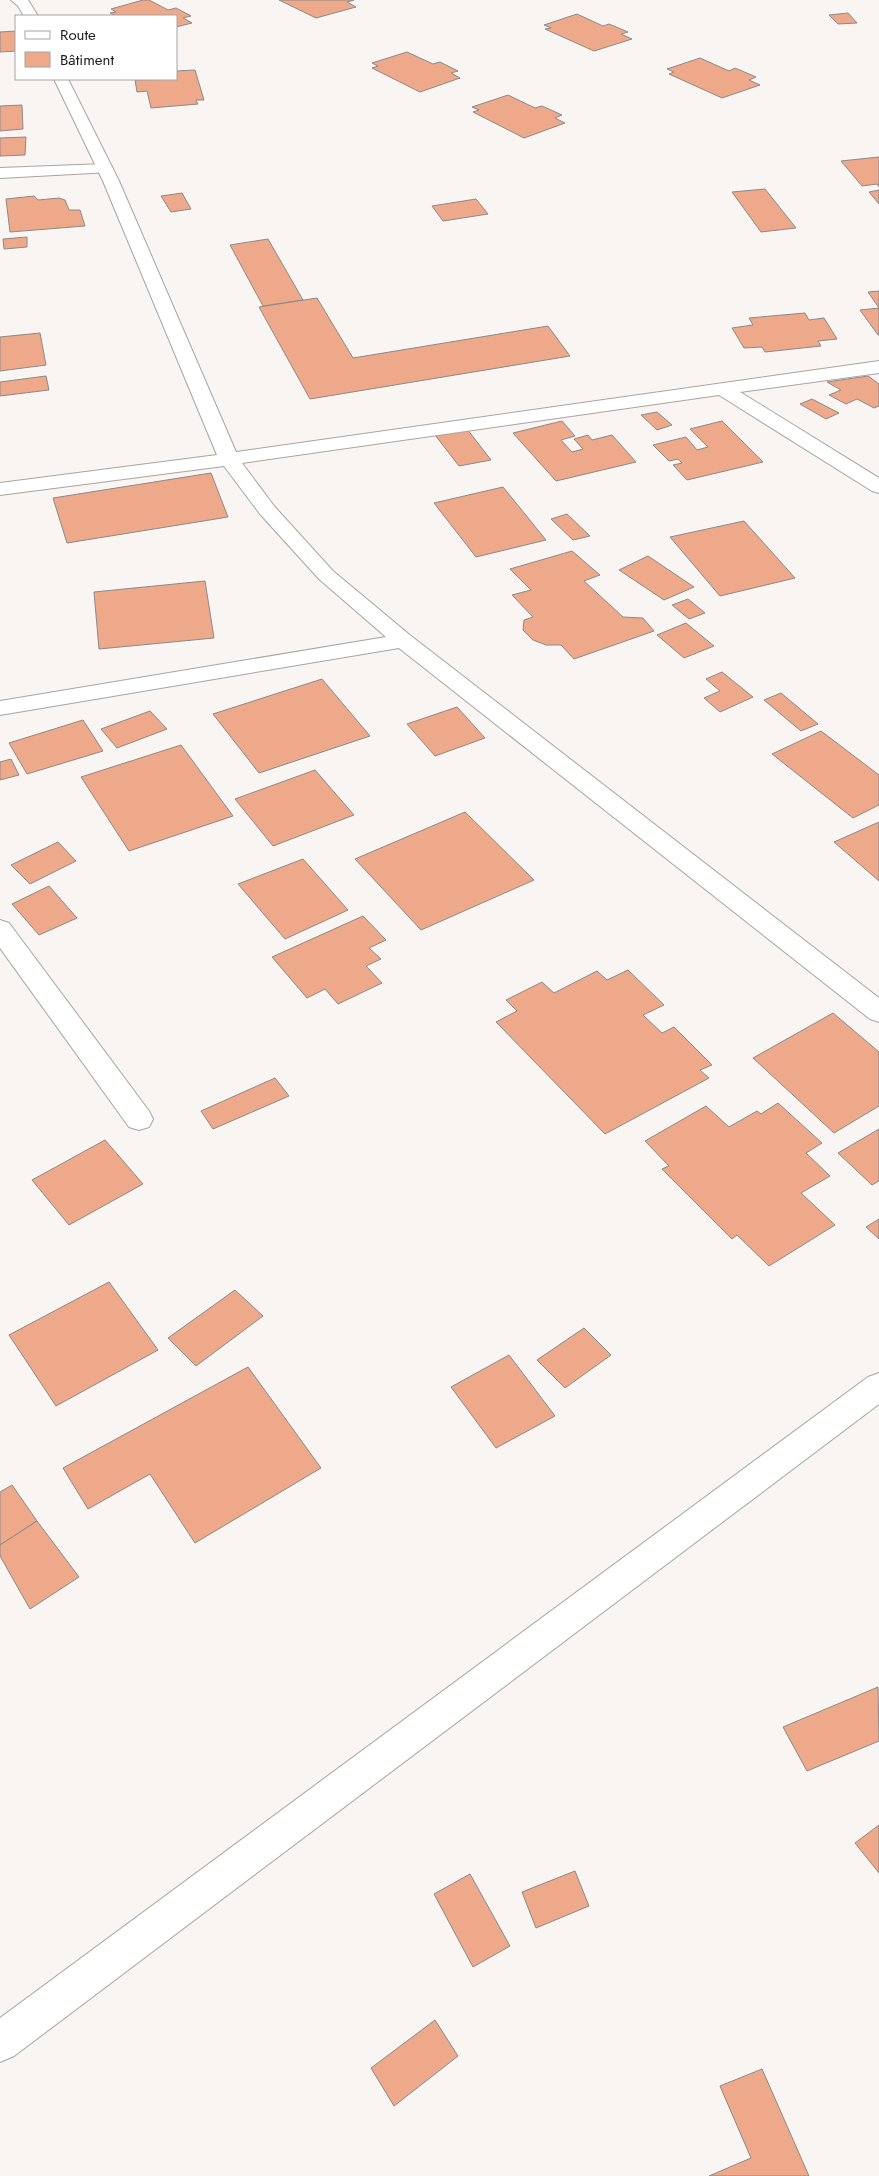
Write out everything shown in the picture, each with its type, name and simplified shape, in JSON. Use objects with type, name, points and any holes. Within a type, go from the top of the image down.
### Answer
[{"type":"street","points":[[18,0],[23,2],[30,15]]},
{"type":"street","points":[[62,80],[106,169],[229,459],[267,510],[326,575],[403,641],[879,1012]]},
{"type":"street","points":[[0,173],[106,169]]},
{"type":"street","points":[[0,489],[229,459],[879,367]]},
{"type":"street","points":[[720,388],[879,488]]},
{"type":"street","points":[[0,708],[403,641]]},
{"type":"street","points":[[0,929],[138,1119]]},
{"type":"street","points":[[0,2042],[879,1386]]},
{"type":"building","points":[[149,0],[168,10],[176,8],[191,16],[183,18],[192,23],[178,26],[178,15],[114,15],[110,13],[116,12],[111,9]]},
{"type":"building","points":[[279,0],[354,0],[347,2],[356,7],[316,18]]},
{"type":"building","points":[[848,13],[857,23],[838,24],[829,15]]},
{"type":"building","points":[[577,14],[603,26],[609,24],[628,32],[621,34],[632,39],[594,51],[545,29],[551,28],[544,25]]},
{"type":"building","points":[[15,31],[15,51],[0,52],[0,32]]},
{"type":"building","points":[[407,52],[433,64],[440,62],[458,71],[451,73],[460,78],[420,92],[372,68],[378,66],[372,63]]},
{"type":"building","points":[[700,58],[729,71],[735,68],[756,77],[749,80],[760,85],[722,98],[669,74],[674,72],[667,69]]},
{"type":"building","points":[[195,70],[204,100],[196,100],[198,104],[151,108],[147,91],[137,92],[135,80],[178,80],[178,71]]},
{"type":"building","points":[[508,95],[535,108],[542,106],[562,115],[555,118],[565,123],[524,138],[473,112],[479,110],[472,107]]},
{"type":"building","points":[[22,105],[23,129],[0,131],[0,106]]},
{"type":"building","points":[[26,137],[25,155],[0,156],[0,138]]},
{"type":"building","points":[[879,157],[879,187],[877,184],[862,186],[841,161]]},
{"type":"building","points":[[765,189],[796,228],[761,232],[732,192]]},
{"type":"building","points":[[879,190],[879,204],[869,192]]},
{"type":"building","points":[[182,193],[191,209],[171,212],[161,196]]},
{"type":"building","points":[[34,196],[38,200],[59,198],[65,200],[69,210],[80,210],[85,226],[10,232],[6,199]]},
{"type":"building","points":[[476,199],[488,214],[443,221],[432,206]]},
{"type":"building","points":[[27,237],[27,247],[4,249],[3,239]]},
{"type":"building","points":[[268,239],[303,300],[263,306],[230,245]]},
{"type":"building","points":[[879,291],[879,308],[868,292]]},
{"type":"building","points":[[317,298],[353,358],[548,326],[570,356],[310,399],[259,307]]},
{"type":"building","points":[[879,308],[879,335],[878,335],[860,310]]},
{"type":"building","points":[[805,313],[809,320],[824,318],[837,339],[818,341],[821,346],[765,352],[762,347],[744,348],[732,328],[753,325],[749,318]]},
{"type":"building","points":[[40,333],[46,365],[0,371],[0,337]]},
{"type":"building","points":[[46,376],[49,390],[0,396],[0,382]]},
{"type":"building","points":[[868,376],[879,384],[879,406],[874,408],[857,399],[846,404],[829,395],[841,390],[827,382]]},
{"type":"building","points":[[812,399],[839,413],[826,419],[800,404]]},
{"type":"building","points":[[657,412],[672,425],[657,430],[641,415]]},
{"type":"building","points":[[562,421],[575,436],[561,440],[572,452],[583,449],[574,439],[588,435],[592,440],[612,435],[636,462],[556,481],[513,433]]},
{"type":"building","points":[[722,421],[763,462],[687,480],[673,465],[682,463],[678,459],[669,461],[653,445],[686,437],[697,450],[708,447],[690,429]]},
{"type":"building","points":[[467,429],[491,460],[459,466],[435,435]]},
{"type":"building","points":[[211,473],[228,517],[67,543],[53,498]]},
{"type":"building","points":[[503,487],[546,540],[476,557],[434,503]]},
{"type":"building","points":[[567,514],[590,536],[573,540],[551,519]]},
{"type":"building","points":[[744,521],[795,578],[720,596],[670,537]]},
{"type":"building","points":[[572,551],[600,575],[584,581],[623,617],[643,618],[654,631],[574,659],[561,645],[546,645],[533,640],[523,630],[524,620],[533,617],[512,595],[531,590],[510,569]]},
{"type":"building","points":[[648,556],[694,587],[664,600],[619,570]]},
{"type":"building","points":[[205,581],[214,638],[99,649],[94,592]]},
{"type":"building","points":[[688,599],[705,613],[689,619],[672,605]]},
{"type":"building","points":[[686,623],[714,646],[684,658],[657,635]]},
{"type":"building","points":[[722,672],[753,697],[720,712],[704,698],[720,691],[706,679]]},
{"type":"building","points":[[322,679],[370,736],[259,773],[213,714]]},
{"type":"building","points":[[781,693],[818,724],[801,731],[764,700]]},
{"type":"building","points":[[457,707],[485,738],[435,756],[407,724]]},
{"type":"building","points":[[150,711],[167,729],[117,748],[101,729]]},
{"type":"building","points":[[83,720],[103,751],[27,774],[9,743]]},
{"type":"building","points":[[821,731],[879,775],[879,805],[853,818],[772,754]]},
{"type":"building","points":[[181,745],[233,816],[129,851],[81,777]]},
{"type":"building","points":[[11,759],[19,775],[0,780],[0,762]]},
{"type":"building","points":[[315,770],[354,815],[273,846],[235,799]]},
{"type":"building","points":[[465,812],[534,880],[421,930],[355,859]]},
{"type":"building","points":[[879,822],[879,881],[834,842]]},
{"type":"building","points":[[58,842],[76,861],[30,884],[11,865]]},
{"type":"building","points":[[303,859],[348,910],[285,939],[238,884]]},
{"type":"building","points":[[49,886],[77,918],[39,935],[12,904]]},
{"type":"building","points":[[363,916],[386,940],[369,948],[381,959],[366,966],[382,983],[338,1004],[325,989],[307,998],[272,957]]},
{"type":"building","points":[[628,970],[664,1005],[643,1015],[662,1033],[674,1027],[712,1065],[700,1070],[709,1078],[605,1134],[496,1022],[517,1011],[506,1000],[542,982],[554,993],[597,971],[607,980]]},
{"type":"building","points":[[833,1013],[879,1052],[879,1106],[834,1133],[753,1058]]},
{"type":"building","points":[[275,1078],[289,1096],[213,1129],[201,1111]]},
{"type":"building","points":[[778,1103],[822,1143],[806,1153],[830,1176],[801,1193],[835,1225],[769,1266],[737,1235],[732,1239],[662,1169],[669,1166],[645,1141],[706,1106],[729,1127],[757,1111],[761,1114]]},
{"type":"building","points":[[879,1129],[879,1181],[872,1185],[838,1153]]},
{"type":"building","points":[[105,1140],[143,1184],[69,1225],[32,1180]]},
{"type":"building","points":[[879,1219],[879,1239],[866,1227]]},
{"type":"building","points":[[109,1282],[158,1350],[56,1406],[9,1335]]},
{"type":"building","points":[[235,1290],[263,1316],[196,1366],[168,1338]]},
{"type":"building","points":[[584,1328],[611,1355],[565,1388],[537,1360]]},
{"type":"building","points":[[509,1355],[555,1416],[496,1448],[451,1387]]},
{"type":"building","points":[[248,1367],[321,1468],[195,1543],[150,1474],[88,1509],[63,1468]]},
{"type":"building","points":[[12,1485],[37,1521],[0,1545],[0,1492]]},
{"type":"building","points":[[37,1521],[79,1577],[30,1609],[0,1556],[0,1545]]},
{"type":"building","points":[[878,1687],[879,1741],[807,1771],[783,1727]]},
{"type":"building","points":[[879,1825],[879,1873],[855,1843]]},
{"type":"building","points":[[575,1871],[589,1906],[536,1928],[522,1892]]},
{"type":"building","points":[[470,1874],[510,1946],[473,1967],[434,1894]]},
{"type":"building","points":[[435,2020],[458,2056],[394,2106],[371,2068]]},
{"type":"building","points":[[762,2069],[809,2176],[709,2176],[751,2158],[720,2086]]}]
